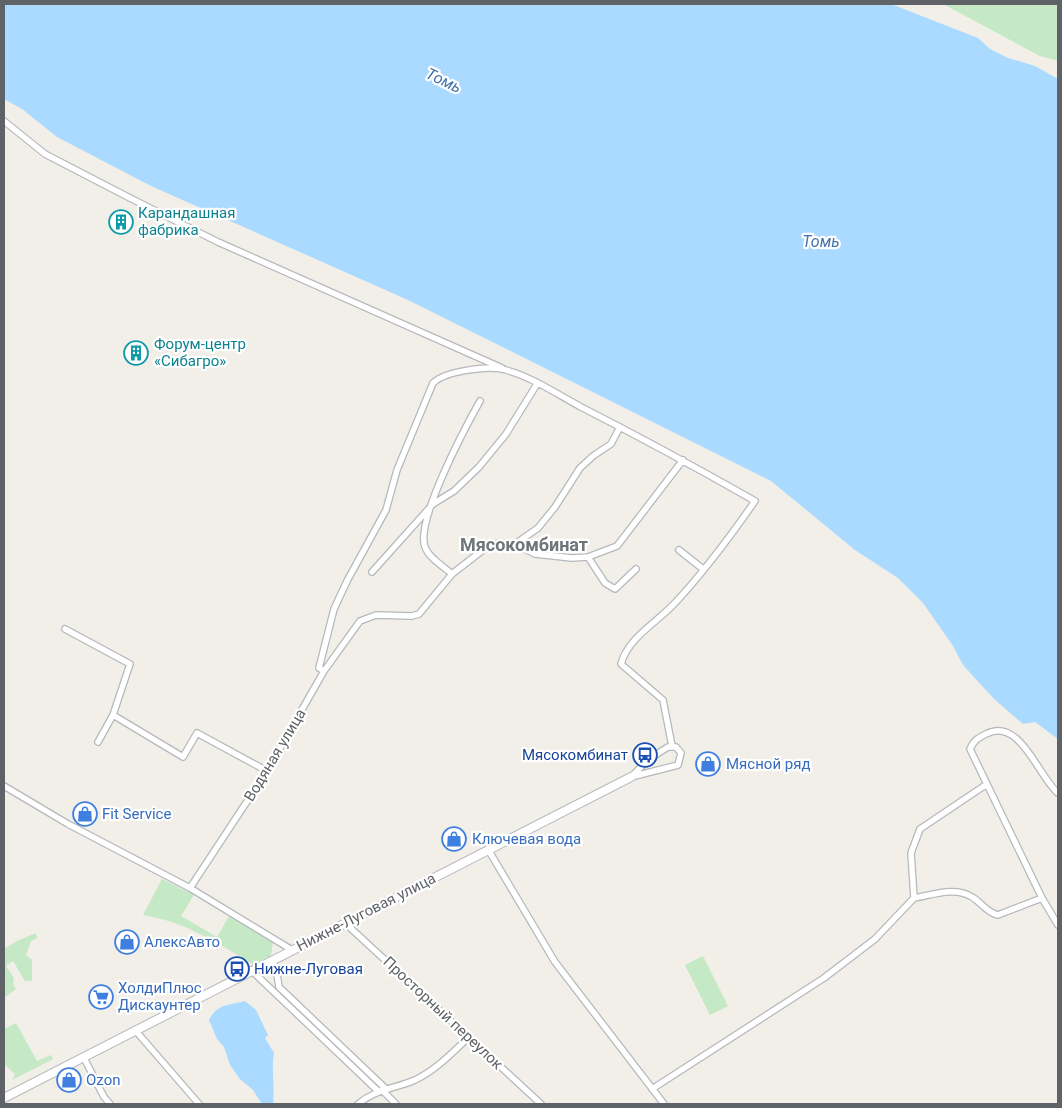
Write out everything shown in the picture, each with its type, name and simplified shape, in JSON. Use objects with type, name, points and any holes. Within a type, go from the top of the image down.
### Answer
[{"type":"street","points":[[4,121],[45,154],[128,197],[218,242],[537,384],[683,460],[755,501],[703,570],[623,655],[621,664],[663,700],[672,746],[681,753],[678,765],[631,777]]},
{"type":"street","points":[[324,671],[319,668],[334,609],[346,581],[386,510],[397,470],[434,383],[444,375],[480,369],[504,369]]},
{"type":"street","points":[[372,572],[433,504],[454,491],[479,467],[506,434],[537,384]]},
{"type":"street","points":[[480,401],[444,468],[425,528],[424,546],[430,555],[452,574],[488,546],[498,543],[514,544],[549,557],[588,557],[620,543],[683,460]]},
{"type":"street","points":[[514,544],[538,528],[555,507],[580,468],[610,444],[620,427]]},
{"type":"street","points":[[679,550],[703,570]]},
{"type":"street","points":[[588,557],[605,583],[615,589],[636,569]]},
{"type":"street","name":"Водяная улица","points":[[190,888],[268,771],[324,671],[360,621],[376,615],[412,616],[419,614],[452,574]]},
{"type":"street","points":[[65,629],[130,664],[113,715],[98,742]]},
{"type":"street","points":[[113,715],[183,757],[197,733],[268,771]]},
{"type":"street","points":[[1058,793],[1038,764],[1015,738],[1002,730],[992,731],[974,740],[970,749],[1042,898],[1058,925]]},
{"type":"street","points":[[631,777],[658,753],[672,746]]},
{"type":"street","name":"Нижне-Луговая улица","points":[[4,1098],[631,777]]},
{"type":"street","points":[[914,898],[911,853],[920,829],[987,784]]},
{"type":"street","points":[[4,786],[68,824],[190,888],[292,950]]},
{"type":"street","points":[[489,850],[555,962],[664,1104]]},
{"type":"street","points":[[652,1089],[824,978],[875,939],[914,898],[952,891],[963,892],[973,897],[990,912],[998,915],[1042,898]]},
{"type":"street","name":"Просторный переулок","points":[[345,922],[541,1104]]},
{"type":"street","points":[[271,960],[276,968],[279,987],[396,1104]]},
{"type":"street","points":[[252,970],[382,1090]]},
{"type":"street","points":[[135,1030],[199,1104]]},
{"type":"street","points":[[358,1104],[382,1090],[416,1079],[437,1067],[469,1037]]},
{"type":"street","points":[[84,1058],[104,1097],[110,1104]]},
{"type":"green space","points":[[943,4],[1058,4],[1058,61],[1040,56]]},
{"type":"green space","points":[[162,879],[194,895],[181,916],[217,937],[229,916],[273,942],[271,955],[254,965],[188,928],[159,918],[143,915]]},
{"type":"green space","points":[[36,933],[37,938],[31,941],[26,955],[32,960],[32,981],[25,981],[13,961],[6,966],[14,978],[13,984],[16,989],[4,998],[4,949]]},
{"type":"green space","points":[[703,956],[728,1006],[710,1015],[685,965]]},
{"type":"green space","points":[[16,1023],[37,1061],[51,1055],[53,1059],[12,1080],[15,1074],[4,1064],[4,1029]]},
{"type":"water","name":"Томь","points":[[4,4],[891,4],[978,38],[990,49],[1008,58],[1035,66],[1058,79],[1058,739],[1035,722],[1023,724],[994,699],[963,665],[953,646],[923,603],[898,578],[855,550],[771,481],[408,300],[151,186],[57,137],[22,109],[4,99]]},
{"type":"water","points":[[245,1001],[256,1010],[268,1035],[265,1038],[274,1053],[273,1104],[262,1104],[253,1090],[240,1079],[230,1065],[224,1047],[217,1039],[209,1020],[220,1008]]},
{"type":"place","name":"Карандашная фабрика","points":[[121,222]]},
{"type":"place","name":"Форум-центр «Сибагро»","points":[[136,353]]},
{"type":"place","name":"Мясокомбинат","points":[[645,755]]},
{"type":"place","name":"Мясной ряд","points":[[708,764]]},
{"type":"place","name":"Fit Service","points":[[85,814]]},
{"type":"place","name":"Ключевая вода","points":[[454,839]]},
{"type":"place","name":"АлексАвто","points":[[127,942]]},
{"type":"place","name":"Нижне-Луговая","points":[[237,969]]},
{"type":"place","name":"ХолдиПлюс Дискаунтер","points":[[101,997]]},
{"type":"place","name":"Ozon","points":[[69,1080]]},
{"type":"district","name":"Мясокомбинат","points":[[524,545]]}]
